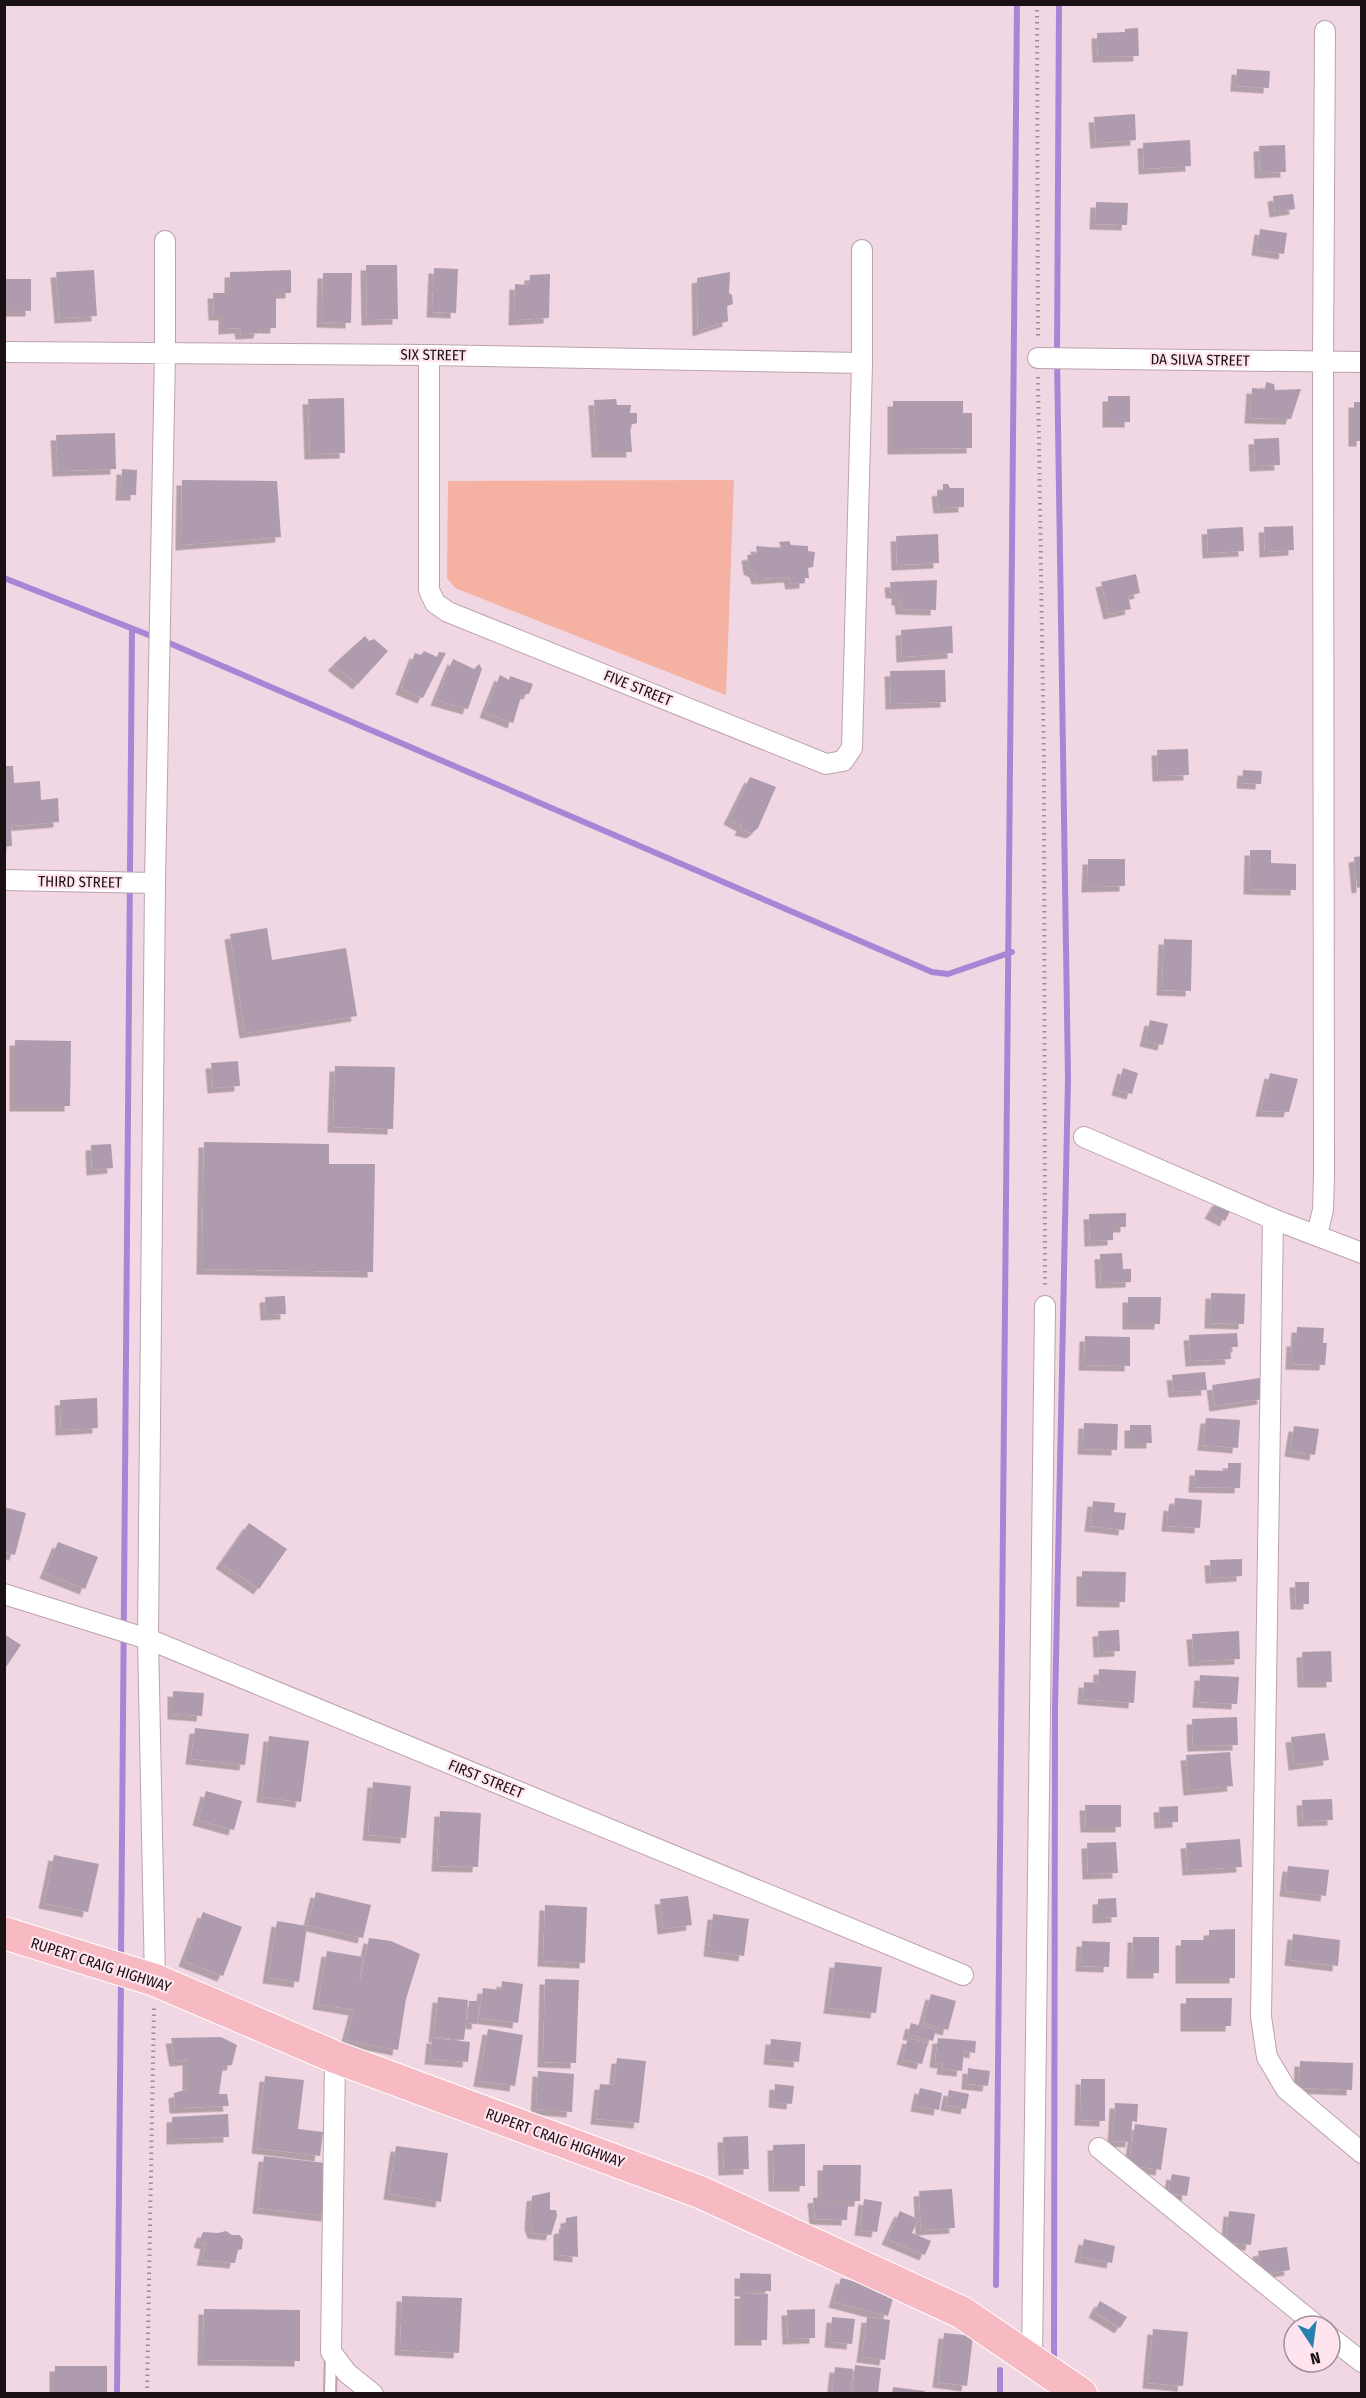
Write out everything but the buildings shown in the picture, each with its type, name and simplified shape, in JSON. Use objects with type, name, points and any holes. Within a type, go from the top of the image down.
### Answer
[{"type":"main road","name":"RUPERT CRAIG HIGHWAY","points":[[4,1933],[155,1980],[335,2057],[700,2193],[961,2312],[1058,2377]]},
{"type":"street","points":[[1317,1234],[1323,1210],[1324,1175],[1325,31]]},
{"type":"street","points":[[155,1980],[148,1640],[155,883],[165,241]]},
{"type":"street","points":[[862,250],[862,363]]},
{"type":"street","name":"SIX STREET","points":[[4,352],[429,355],[862,363]]},
{"type":"street","name":"FIVE STREET","points":[[429,355],[429,590],[435,603],[448,612],[826,765],[843,761],[852,748],[862,363]]},
{"type":"street","name":"DA SILVA STREET","points":[[1038,358],[1362,362]]},
{"type":"street","name":"THIRD STREET","points":[[4,880],[155,883]]},
{"type":"street","points":[[1084,1137],[1273,1219],[1362,1253]]},
{"type":"street","points":[[1273,1219],[1261,2017],[1267,2057],[1286,2089],[1362,2153]]},
{"type":"street","points":[[1045,1306],[1058,2377]]},
{"type":"street","name":"FIRST STREET","points":[[4,1594],[148,1640],[963,1975]]},
{"type":"street","points":[[335,2057],[331,2352],[347,2373],[373,2394]]},
{"type":"street","points":[[1099,2148],[1302,2314]]},
{"type":"street","points":[[1342,2346],[1362,2362]]},
{"type":"lane","points":[[330,2394],[331,2352]]},
{"type":"path","points":[[1037,4],[1038,358],[1044,764],[1045,1306]]},
{"type":"path","points":[[147,2394],[155,1980]]},
{"type":"shaded area","points":[[734,480],[726,695],[455,588],[447,578],[448,481]]},
{"type":"waterway","points":[[996,2285],[1011,860],[1017,4]]},
{"type":"waterway","points":[[1054,2365],[1055,1708],[1068,1079],[1057,358],[1059,4]]},
{"type":"waterway","points":[[4,578],[169,643],[932,972],[948,974],[1012,952]]},
{"type":"waterway","points":[[121,1960],[132,629]]},
{"type":"waterway","points":[[117,2394],[121,1979]]},
{"type":"waterway","points":[[1000,2370],[1000,2394]]}]
